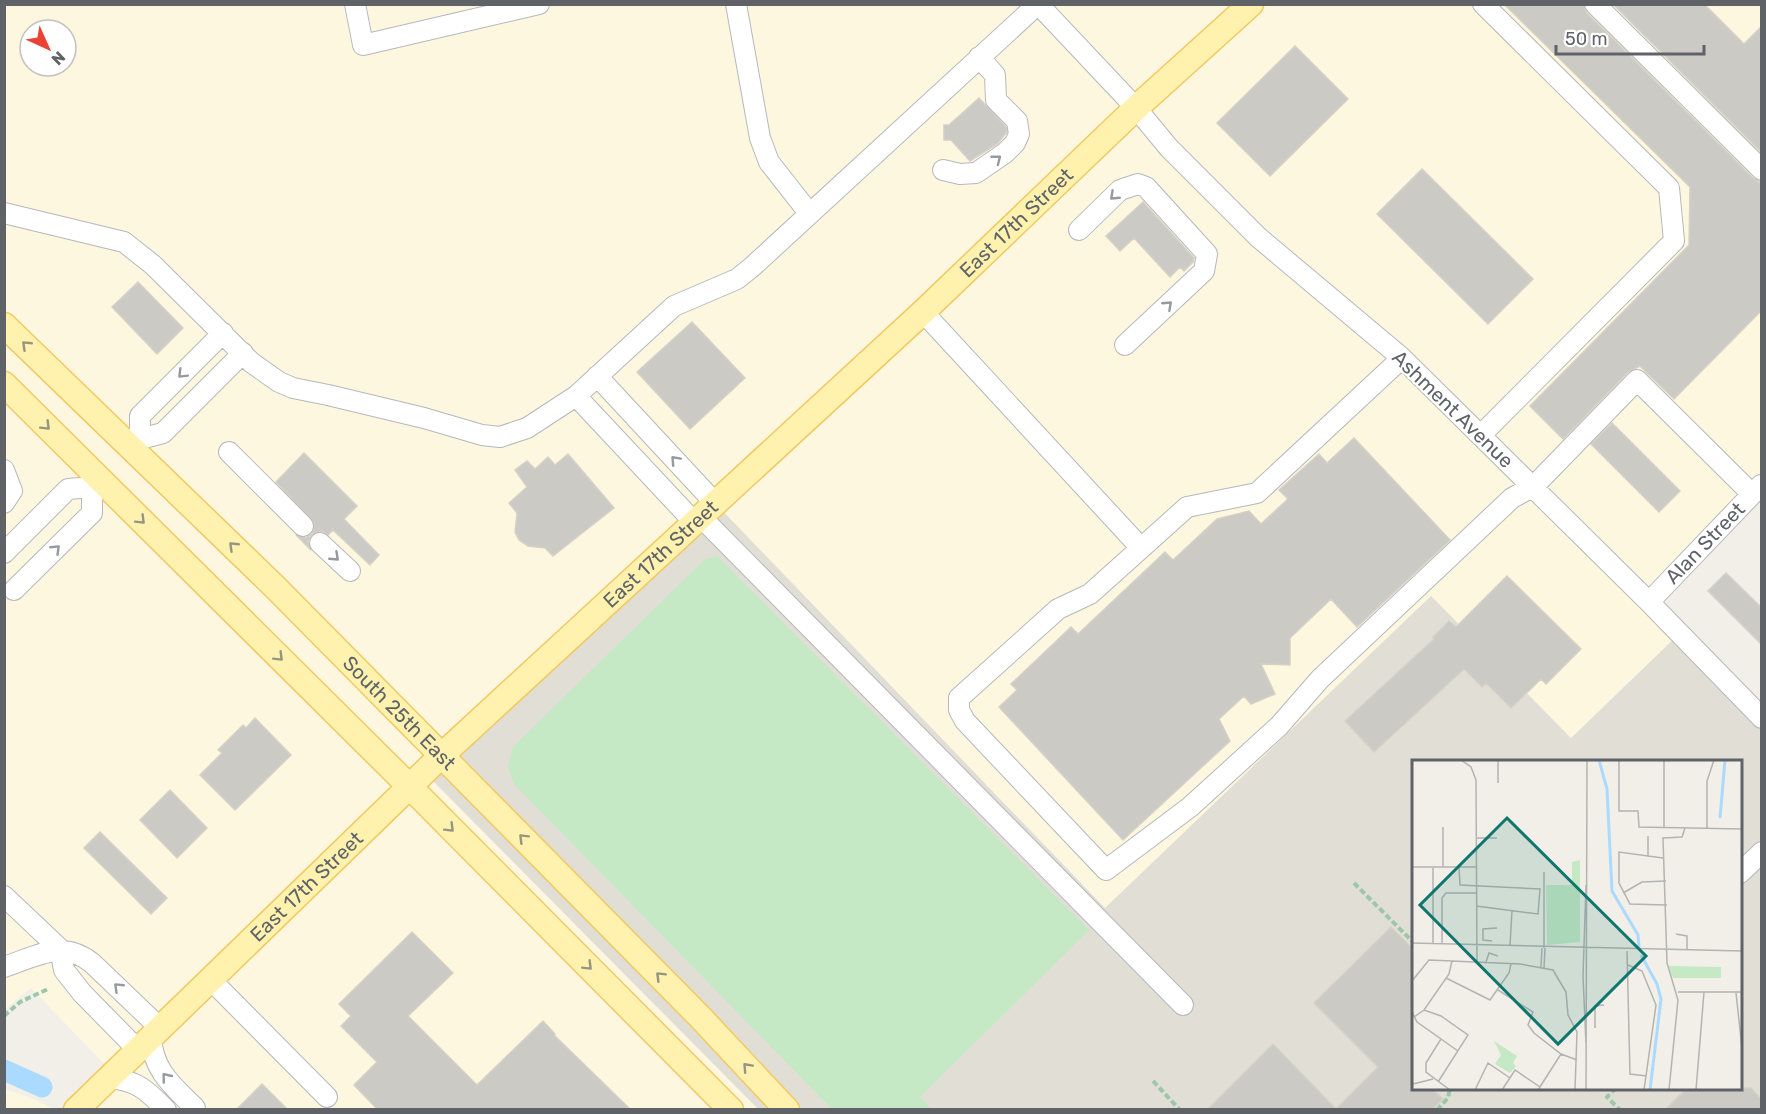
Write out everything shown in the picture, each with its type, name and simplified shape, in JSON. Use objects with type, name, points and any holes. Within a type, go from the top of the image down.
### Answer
[{"type":"main road","name":"East 17th Street","points":[[76,1110],[409,786],[923,312],[1136,108],[1251,4]]},
{"type":"main road","name":"South 25th East","points":[[4,325],[136,444],[701,1018],[787,1110]]},
{"type":"main road","points":[[4,384],[95,482],[409,786],[730,1110]]},
{"type":"street","points":[[355,4],[363,45],[539,4]]},
{"type":"street","points":[[736,4],[760,138],[769,162],[809,213]]},
{"type":"street","points":[[4,213],[124,242],[153,265],[252,363],[279,382],[293,388],[424,418],[482,435],[500,437],[527,428],[576,396],[674,306],[737,279],[752,267],[1038,4]]},
{"type":"street","name":"Ashment Avenue","points":[[1038,4],[1136,108],[1169,148],[1258,237],[1402,358],[1534,486],[1761,718]]},
{"type":"street","points":[[1481,435],[1674,241],[1669,188],[1483,4]]},
{"type":"street","points":[[1595,4],[1761,170]]},
{"type":"street","points":[[944,170],[960,174],[976,173],[1005,153],[1016,143],[1019,134],[1017,121],[996,100],[995,75],[979,57]]},
{"type":"street","points":[[1080,230],[1120,190],[1138,184],[1146,187],[1208,254],[1204,271],[1125,345]]},
{"type":"street","points":[[923,312],[1141,548]]},
{"type":"street","points":[[136,444],[140,416],[223,333]]},
{"type":"street","points":[[136,444],[163,433],[243,353]]},
{"type":"street","points":[[1402,358],[1257,493],[1188,507],[1090,594],[1058,609],[959,698],[959,710],[965,721],[1106,870],[1190,807],[1279,726],[1320,679],[1512,498],[1534,486],[1638,380],[1757,489]]},
{"type":"street","points":[[597,376],[703,513]]},
{"type":"street","points":[[576,396],[703,513],[1183,1005]]},
{"type":"street","points":[[229,452],[303,526]]},
{"type":"street","points":[[4,470],[12,490],[4,503]]},
{"type":"street","points":[[4,553],[68,489],[95,482],[92,513],[14,590]]},
{"type":"street","name":"Alan Street","points":[[1649,602],[1757,489]]},
{"type":"street","points":[[320,543],[350,571]]},
{"type":"street","points":[[1742,871],[1761,852]]},
{"type":"street","points":[[4,896],[60,949],[81,954],[92,963],[149,1038],[159,1069],[195,1108]]},
{"type":"street","points":[[4,967],[60,949]]},
{"type":"street","points":[[60,949],[64,969],[82,993],[149,1038]]},
{"type":"street","points":[[210,979],[327,1097]]},
{"type":"street","points":[[109,1078],[123,1079],[144,1089],[166,1110]]},
{"type":"path","points":[[1354,883],[1412,942]]},
{"type":"path","points":[[4,1016],[20,1002],[48,989]]},
{"type":"path","points":[[1153,1081],[1180,1110]]},
{"type":"path","points":[[1437,1110],[1448,1098],[1450,1090]]},
{"type":"path","points":[[1615,1090],[1607,1097],[1620,1110]]},
{"type":"shaded area","points":[[5,5],[1761,5],[1761,485],[1649,602],[1679,634],[1571,739],[1431,596],[1105,909],[714,502],[758,1109],[99,1109],[87,1099],[113,1073],[31,988],[5,1009]]},
{"type":"shaded area","points":[[715,503],[1105,908],[1431,596],[1571,738],[1679,634],[1761,718],[1761,1109],[758,1109],[424,772]]},
{"type":"shaded area","points":[[5,1089],[34,1099],[53,1109],[5,1109]]},
{"type":"green space","points":[[717,556],[1089,930],[920,1097],[932,1109],[832,1109],[514,784],[508,767],[513,747],[704,560]]},
{"type":"building","points":[[1504,4],[1583,4],[1587,13],[1754,179],[1761,183],[1761,311],[1674,399],[1640,366],[1628,372],[1563,439],[1530,406],[1689,245],[1690,187]]},
{"type":"building","points":[[1613,4],[1704,4],[1744,44],[1761,27],[1760,151]]},
{"type":"building","points":[[1295,46],[1348,99],[1270,176],[1217,123]]},
{"type":"building","points":[[979,98],[1006,127],[1007,132],[997,144],[970,161],[951,140],[944,140],[944,125],[949,125]]},
{"type":"building","points":[[1422,169],[1533,279],[1488,324],[1377,214]]},
{"type":"building","points":[[1143,202],[1194,258],[1184,271],[1180,267],[1170,277],[1134,238],[1120,251],[1106,236]]},
{"type":"building","points":[[138,282],[183,328],[157,354],[112,307]]},
{"type":"building","points":[[692,322],[745,378],[690,429],[637,372]]},
{"type":"building","points":[[1612,423],[1680,491],[1659,512],[1591,444]]},
{"type":"building","points":[[1354,438],[1450,540],[1357,627],[1331,599],[1290,638],[1290,665],[1261,664],[1275,694],[1251,704],[1244,696],[1219,719],[1230,741],[1123,840],[999,707],[1017,690],[1011,684],[1071,627],[1078,634],[1165,552],[1173,560],[1217,519],[1249,511],[1261,524],[1288,499],[1279,490],[1319,454],[1327,463]]},
{"type":"building","points":[[304,453],[357,506],[344,519],[379,555],[370,565],[333,530],[328,535],[322,531],[312,534],[308,541],[310,549],[296,535],[306,538],[311,535],[314,522],[276,482]]},
{"type":"building","points":[[568,454],[614,508],[553,556],[545,548],[528,546],[519,540],[515,532],[517,513],[509,503],[527,487],[515,470],[527,461],[535,469],[548,457],[555,465]]},
{"type":"building","points":[[1726,573],[1761,607],[1761,644],[1708,591]]},
{"type":"building","points":[[1507,576],[1581,649],[1546,684],[1541,679],[1511,708],[1486,683],[1482,687],[1464,669],[1374,752],[1345,721],[1434,639],[1433,637],[1449,621],[1456,627]]},
{"type":"building","points":[[255,718],[291,755],[235,810],[200,775],[222,753],[218,750],[243,725],[246,728]]},
{"type":"building","points":[[170,790],[207,828],[177,858],[140,820]]},
{"type":"building","points":[[100,832],[167,898],[151,914],[84,848]]},
{"type":"building","points":[[1391,927],[1412,948],[1412,1090],[1433,1090],[1443,1099],[1432,1110],[1207,1110],[1273,1044],[1336,1109],[1378,1067],[1314,1003]]},
{"type":"building","points":[[412,932],[453,973],[408,1016],[477,1085],[543,1021],[554,1035],[631,1110],[378,1110],[354,1085],[377,1062],[341,1026],[351,1016],[339,1004]]},
{"type":"building","points":[[262,1084],[288,1110],[236,1110]]},
{"type":"building","points":[[1742,1088],[1751,1088],[1761,1099],[1761,1110],[1665,1110],[1685,1090],[1742,1090]]},
{"type":"waterway","points":[[4,1070],[42,1087]]}]
